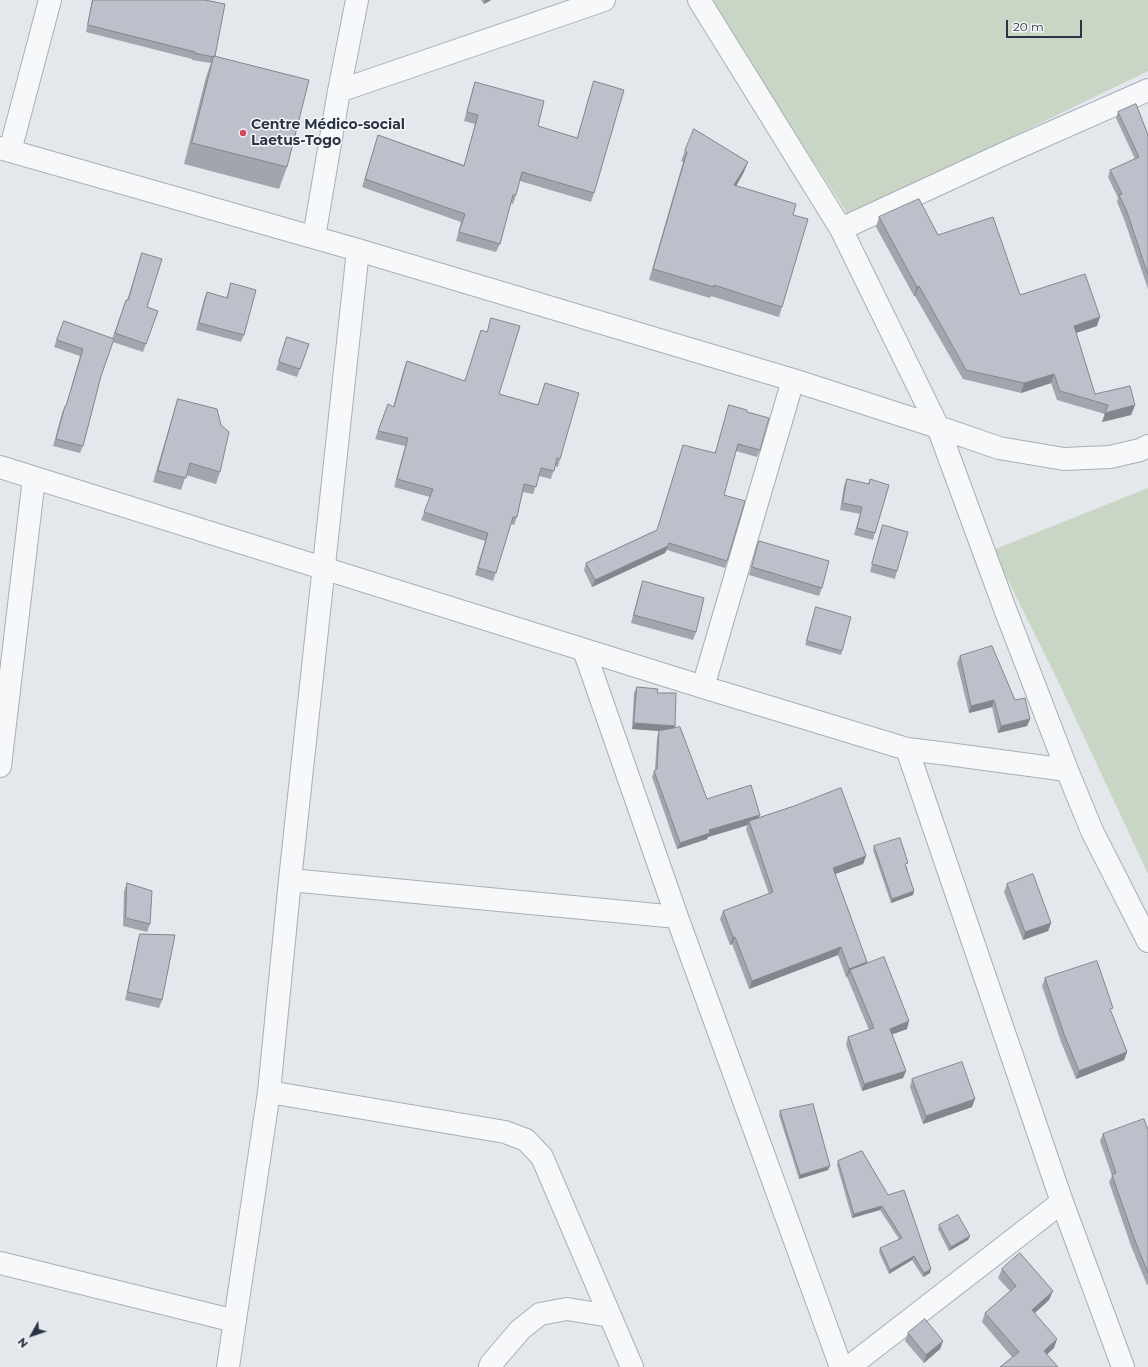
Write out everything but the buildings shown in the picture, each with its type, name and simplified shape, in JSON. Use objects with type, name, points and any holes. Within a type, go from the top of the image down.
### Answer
[{"type":"street","points":[[50,0],[5,149],[314,237],[793,380],[999,448],[1064,459],[1110,457],[1140,450],[1148,446]]},
{"type":"street","points":[[314,237],[339,91],[358,0]]},
{"type":"street","points":[[339,91],[604,0]]},
{"type":"street","points":[[699,0],[841,229],[938,427],[1005,609],[1067,770],[1092,831],[1148,941]]},
{"type":"street","points":[[841,229],[1005,153],[1148,90]]},
{"type":"street","points":[[228,1367],[269,1092],[290,880],[358,250]]},
{"type":"street","points":[[703,687],[793,380]]},
{"type":"street","points":[[0,467],[703,687],[907,749],[1067,770]]},
{"type":"street","points":[[0,766],[34,478]]},
{"type":"street","points":[[584,650],[678,916],[841,1367]]},
{"type":"street","points":[[907,749],[1062,1202],[1122,1367]]},
{"type":"street","points":[[290,880],[678,916]]},
{"type":"street","points":[[269,1092],[505,1132],[526,1140],[542,1157],[632,1367]]},
{"type":"street","points":[[849,1367],[1062,1202]]},
{"type":"street","points":[[0,1263],[235,1321]]},
{"type":"street","points":[[490,1367],[520,1330],[540,1314],[567,1309],[610,1316]]},
{"type":"green space","points":[[708,0],[1148,0],[1148,71],[849,216]]},
{"type":"green space","points":[[1148,488],[1148,874],[1059,683],[993,550]]},
{"type":"place","name":"Centre Médico-social Laetus-Togo","points":[[243,133]]}]
